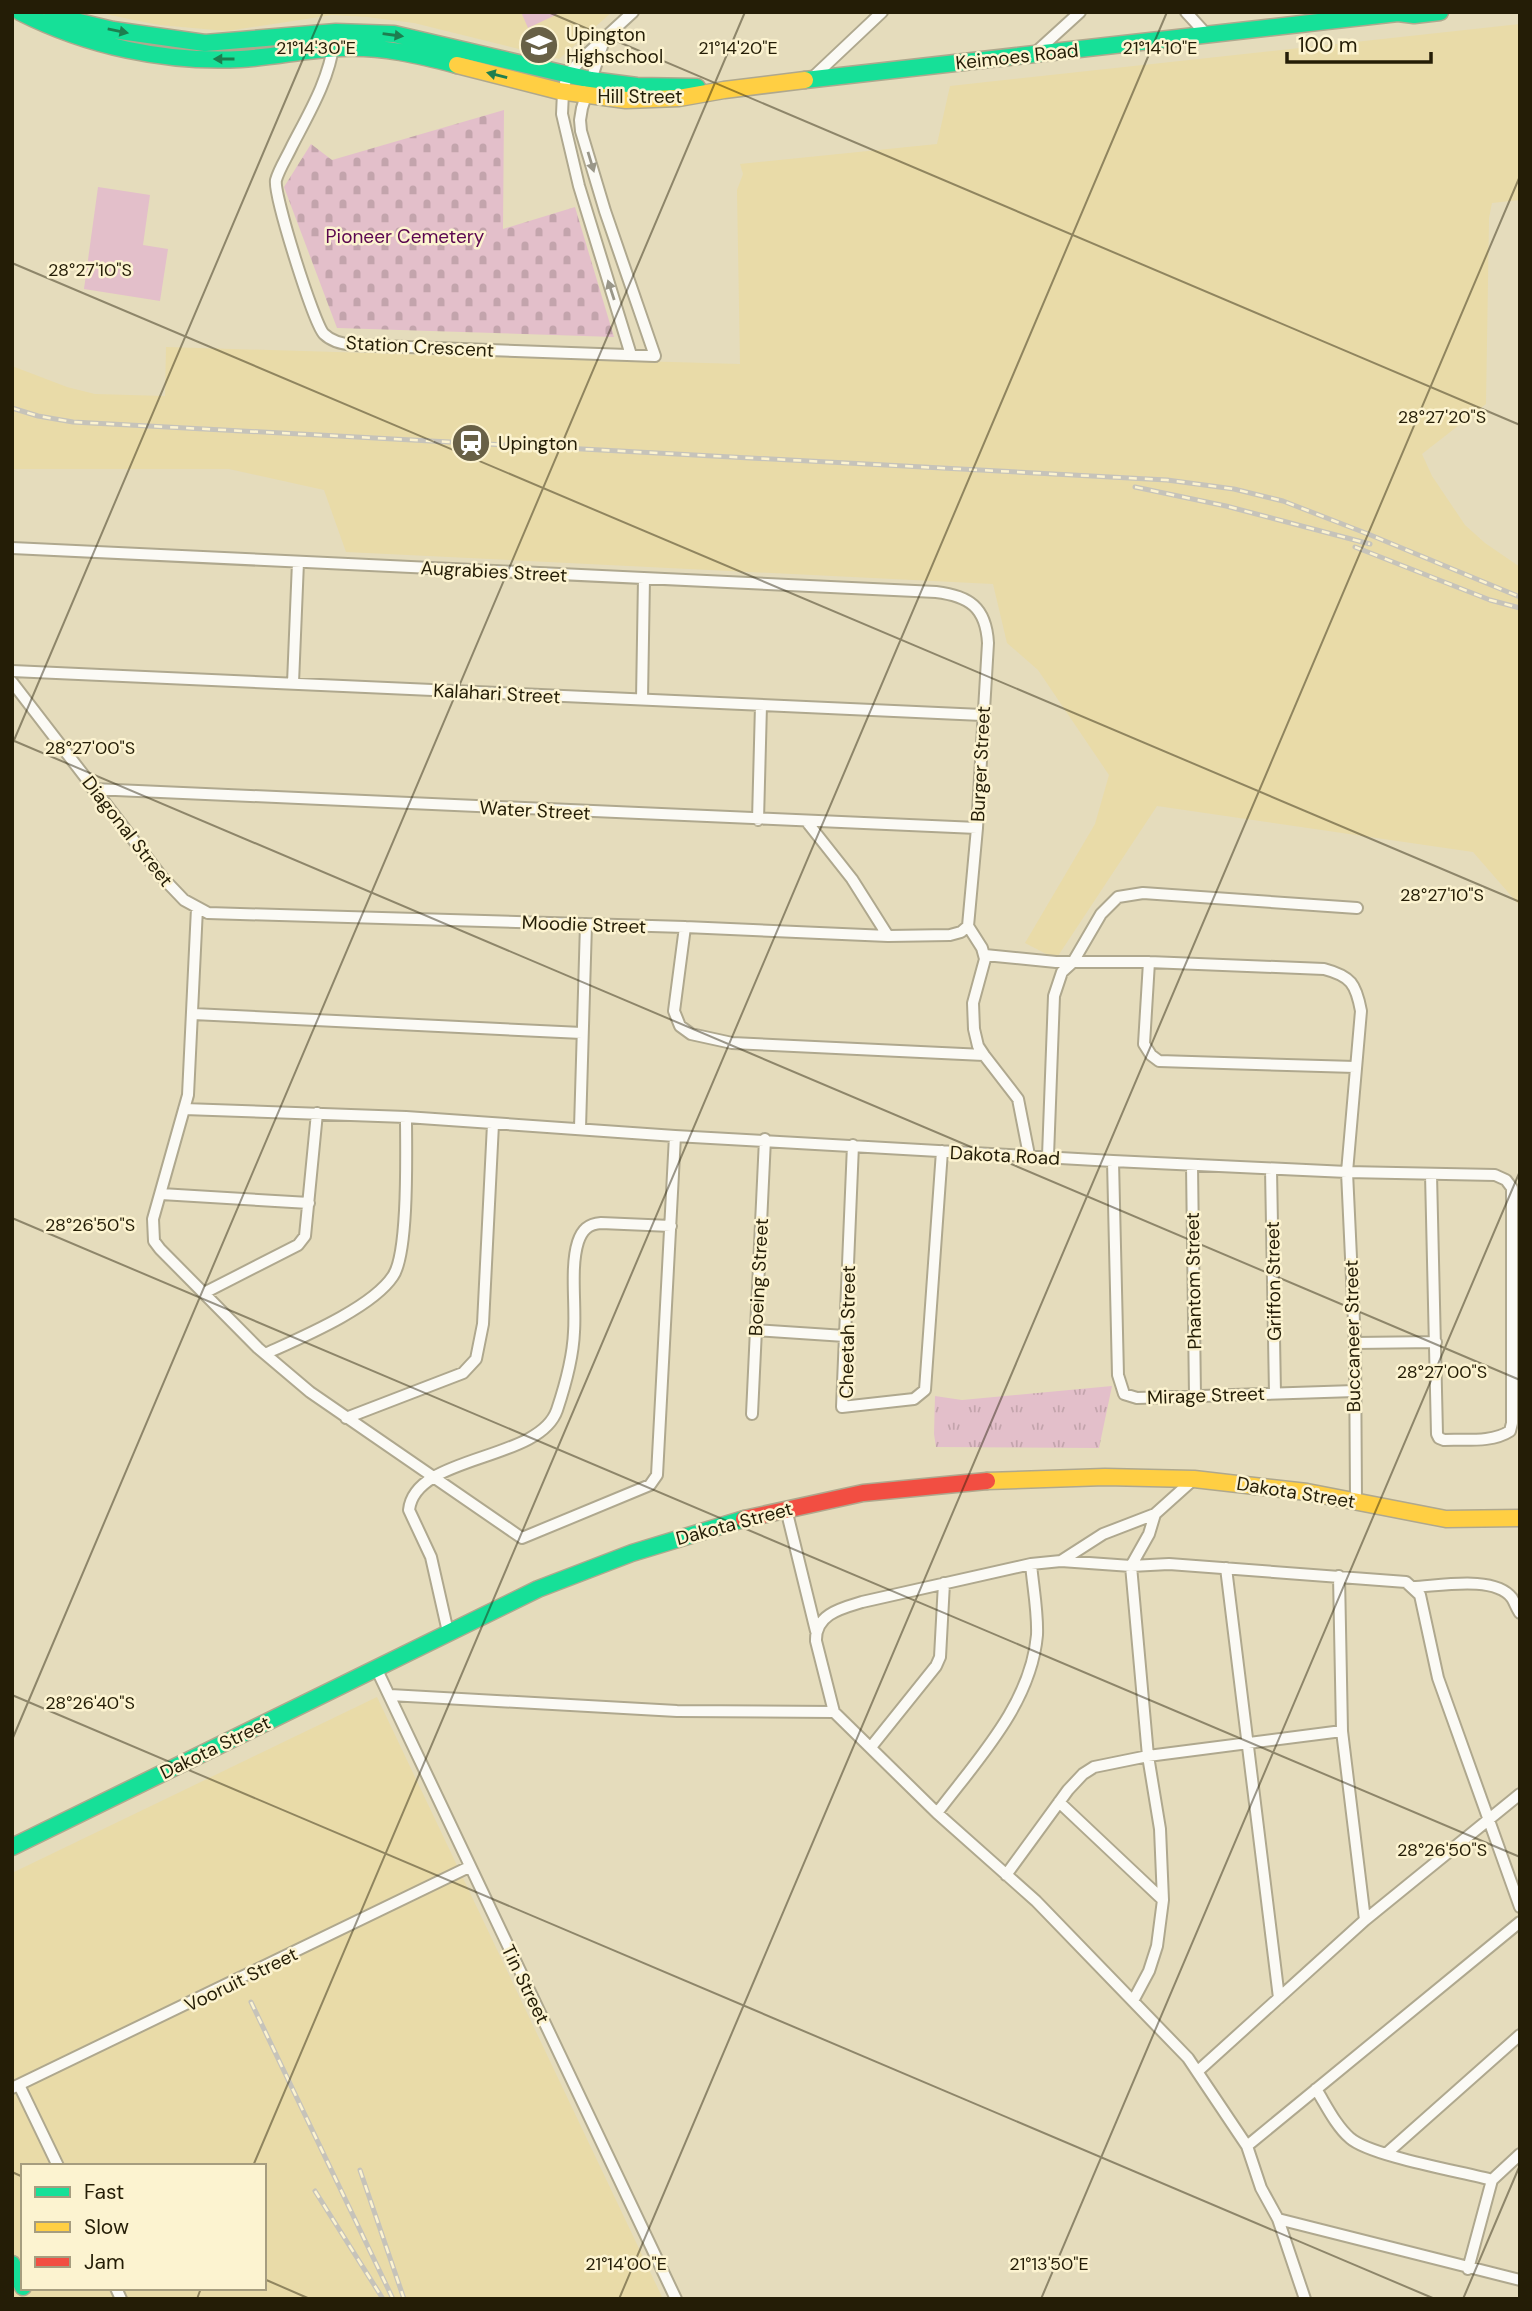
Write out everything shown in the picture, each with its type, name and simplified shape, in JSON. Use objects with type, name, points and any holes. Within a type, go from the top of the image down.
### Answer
[{"type":"street","name":"Hill Street","points":[[20,12],[65,33],[99,42],[184,57],[240,59],[370,48],[397,51],[585,96],[658,100],[696,96],[720,90]]},
{"type":"street","name":"Hill Street","points":[[52,12],[71,20],[113,30],[205,43],[336,32],[402,36],[591,80],[637,86],[720,90]]},
{"type":"street","points":[[631,355],[579,186],[562,114],[563,92],[568,75],[632,12]]},
{"type":"street","points":[[811,79],[882,12]]},
{"type":"street","points":[[1035,53],[1080,12]]},
{"type":"street","points":[[1186,12],[1208,36]]},
{"type":"street","name":"Keimoes Road","points":[[720,90],[1399,13],[1414,15],[1440,12]]},
{"type":"street","name":"Station Crescent","points":[[336,32],[323,85],[275,184],[315,316],[323,333],[333,340],[353,345],[654,356],[581,131],[580,120],[585,96],[605,37]]},
{"type":"street","name":"Augrabies Street","points":[[12,548],[936,592],[957,595],[973,605]]},
{"type":"street","points":[[293,683],[298,562]]},
{"type":"street","points":[[642,699],[644,578]]},
{"type":"street","name":"Burger Street","points":[[968,926],[977,828],[987,637],[982,618],[973,605]]},
{"type":"street","name":"Kalahari Street","points":[[12,671],[982,715]]},
{"type":"street","name":"Diagonal Street","points":[[12,682],[162,877],[177,894],[197,908]]},
{"type":"street","points":[[758,820],[761,705]]},
{"type":"street","name":"Water Street","points":[[93,789],[977,828]]},
{"type":"street","points":[[807,822],[852,879],[888,936]]},
{"type":"street","points":[[1048,1156],[1054,996],[1062,972],[1073,962],[1101,914],[1118,897],[1132,893],[1202,895],[1357,908]]},
{"type":"street","points":[[197,908],[189,1086],[153,1219],[154,1241],[265,1354],[310,1392],[522,1538],[654,1481],[659,1467],[675,1136]]},
{"type":"street","name":"Moodie Street","points":[[197,908],[208,913],[233,915],[685,927],[888,936],[950,935],[961,932],[968,926]]},
{"type":"street","points":[[580,1128],[586,924]]},
{"type":"street","points":[[968,926],[985,955],[985,966],[973,1003],[978,1046],[1018,1099],[1029,1155]]},
{"type":"street","points":[[685,927],[674,1011],[680,1026],[695,1036],[732,1043],[984,1055]]},
{"type":"street","name":"Buccaneer Street","points":[[985,955],[1073,962],[1149,962],[1324,969],[1341,973],[1351,981],[1358,992],[1361,1011],[1354,1067],[1347,1172],[1355,1343],[1356,1501]]},
{"type":"street","points":[[1149,962],[1144,1044],[1151,1055],[1159,1060],[1354,1067]]},
{"type":"street","points":[[192,1014],[582,1033]]},
{"type":"street","name":"Dakota Road","points":[[184,1109],[406,1116],[675,1136],[1271,1169],[1495,1175],[1506,1180],[1512,1188],[1510,1431],[1491,1438],[1439,1438],[1436,1342]]},
{"type":"street","points":[[204,1293],[298,1245],[305,1236],[317,1113]]},
{"type":"street","points":[[265,1354],[331,1323],[370,1297],[394,1276],[400,1260],[402,1234],[406,1116]]},
{"type":"street","points":[[346,1418],[463,1373],[476,1359],[483,1324],[493,1124]]},
{"type":"street","name":"Boeing Street","points":[[751,1414],[765,1139]]},
{"type":"street","name":"Cheetah Street","points":[[853,1145],[842,1407],[914,1399],[925,1390],[942,1151]]},
{"type":"street","name":"Mirage Street","points":[[1113,1161],[1120,1387],[1124,1394],[1130,1397],[1355,1391]]},
{"type":"street","name":"Phantom Street","points":[[1192,1165],[1195,1396]]},
{"type":"street","name":"Griffon Street","points":[[1271,1169],[1275,1393]]},
{"type":"street","points":[[1355,1343],[1436,1342],[1431,1174]]},
{"type":"street","points":[[161,1194],[309,1203]]},
{"type":"street","points":[[449,1632],[434,1566],[409,1510],[414,1493],[432,1477],[540,1433],[554,1419],[573,1343],[575,1255],[583,1230],[592,1223],[671,1226]]},
{"type":"street","points":[[756,1330],[845,1336]]},
{"type":"street","name":"Dakota Street","points":[[12,1847],[538,1589],[686,1535],[786,1509],[863,1493],[966,1482],[1105,1478],[1194,1479],[1241,1483],[1356,1501],[1446,1519],[1520,1518]]},
{"type":"street","points":[[1061,1561],[1102,1534],[1155,1514],[1194,1479]]},
{"type":"street","points":[[786,1509],[834,1712],[937,1813],[1036,1902],[1198,2071],[1247,2146],[1257,2180],[1278,2219],[1305,2299]]},
{"type":"street","points":[[1133,2001],[1149,1972],[1157,1946],[1163,1900],[1160,1829],[1148,1756],[1131,1566],[1149,1534],[1155,1514]]},
{"type":"street","points":[[816,1631],[825,1618],[839,1609],[1031,1564],[1061,1561],[1131,1566],[1169,1564],[1406,1582],[1420,1595],[1437,1678],[1520,1907]]},
{"type":"street","points":[[937,1813],[1012,1713],[1023,1689],[1037,1636],[1031,1564]]},
{"type":"street","points":[[1226,1568],[1279,1998]]},
{"type":"street","points":[[1339,1576],[1342,1731],[1365,1920]]},
{"type":"street","points":[[871,1747],[936,1666],[940,1657],[944,1583]]},
{"type":"street","points":[[1413,1587],[1476,1583],[1495,1587],[1511,1596],[1520,1614]]},
{"type":"street","name":"Tin Street","points":[[377,1670],[676,2299]]},
{"type":"street","points":[[390,1695],[677,1711],[834,1712]]},
{"type":"street","points":[[1006,1875],[1059,1802],[1087,1770],[1148,1756],[1342,1731]]},
{"type":"street","points":[[1198,2071],[1365,1920],[1520,1794]]},
{"type":"street","points":[[1059,1802],[1163,1900]]},
{"type":"street","name":"Vooruit Street","points":[[15,2086],[469,1867]]},
{"type":"street","points":[[1247,2146],[1520,1922]]},
{"type":"street","points":[[1387,2154],[1520,2035]]},
{"type":"street","points":[[15,2086],[57,2164]]},
{"type":"street","points":[[1316,2089],[1351,2139],[1363,2146],[1492,2180]]},
{"type":"street","points":[[1468,2269],[1492,2180],[1520,2154]]},
{"type":"street","points":[[1278,2219],[1520,2280]]},
{"type":"street","points":[[12,2264],[21,2283]]},
{"type":"shaded area","name":"Upington Highschool","points":[[95,12],[612,12],[559,59],[414,23],[367,17],[332,15],[227,31],[159,25]]},
{"type":"shaded area","points":[[1520,24],[1520,200],[1492,203],[1489,218],[1486,404],[1422,454],[1432,476],[1465,525],[1485,543],[1520,567],[1520,906],[1473,852],[1157,806],[1056,959],[1025,943],[1095,824],[1109,775],[1038,670],[1007,643],[993,584],[346,552],[324,490],[229,469],[12,469],[12,366],[67,387],[95,394],[165,396],[166,347],[740,364],[737,190],[743,174],[740,164],[937,144],[950,86]]},
{"type":"shaded area","points":[[377,1697],[663,2299],[12,2299],[12,1873]]},
{"type":"green space","points":[[521,12],[562,12],[528,28]]},
{"type":"green space","name":"Pioneer Cemetery","points":[[504,110],[503,229],[575,207],[614,337],[337,328],[284,187],[311,144],[332,160]]},
{"type":"green space","points":[[98,187],[150,195],[143,245],[168,249],[160,301],[84,289]]},
{"type":"green space","points":[[1112,1386],[1099,1448],[936,1447],[935,1396],[962,1400]]},
{"type":"railway","points":[[12,408],[73,422],[1167,480],[1234,489],[1283,501],[1520,597]]},
{"type":"railway","points":[[1135,487],[1226,506],[1370,544]]},
{"type":"railway","points":[[1355,547],[1490,600],[1520,608]]},
{"type":"railway","points":[[251,2002],[393,2299]]},
{"type":"railway","points":[[360,2170],[404,2299]]},
{"type":"railway","points":[[315,2191],[383,2299]]},
{"type":"traffic: fast","points":[[20,12],[100,43],[156,55],[213,60],[371,48],[457,65]]},
{"type":"traffic: fast","points":[[52,12],[71,20],[113,30],[205,43],[336,32],[394,34],[591,80],[637,86],[697,87]]},
{"type":"traffic: fast","points":[[805,80],[1398,13],[1414,15],[1440,12]]},
{"type":"traffic: fast","points":[[12,1847],[538,1589],[632,1553],[744,1519]]},
{"type":"traffic: fast","points":[[12,2264],[21,2283]]},
{"type":"traffic: slow","points":[[457,65],[559,91],[626,100],[679,98],[805,80]]},
{"type":"traffic: slow","points":[[987,1481],[1105,1477],[1194,1479],[1307,1492],[1446,1519],[1520,1518]]},
{"type":"traffic: jam","points":[[744,1519],[863,1493],[987,1481]]},
{"type":"place","name":"Upington Highschool","points":[[539,45]]},
{"type":"place","name":"Upington","points":[[471,443]]}]
